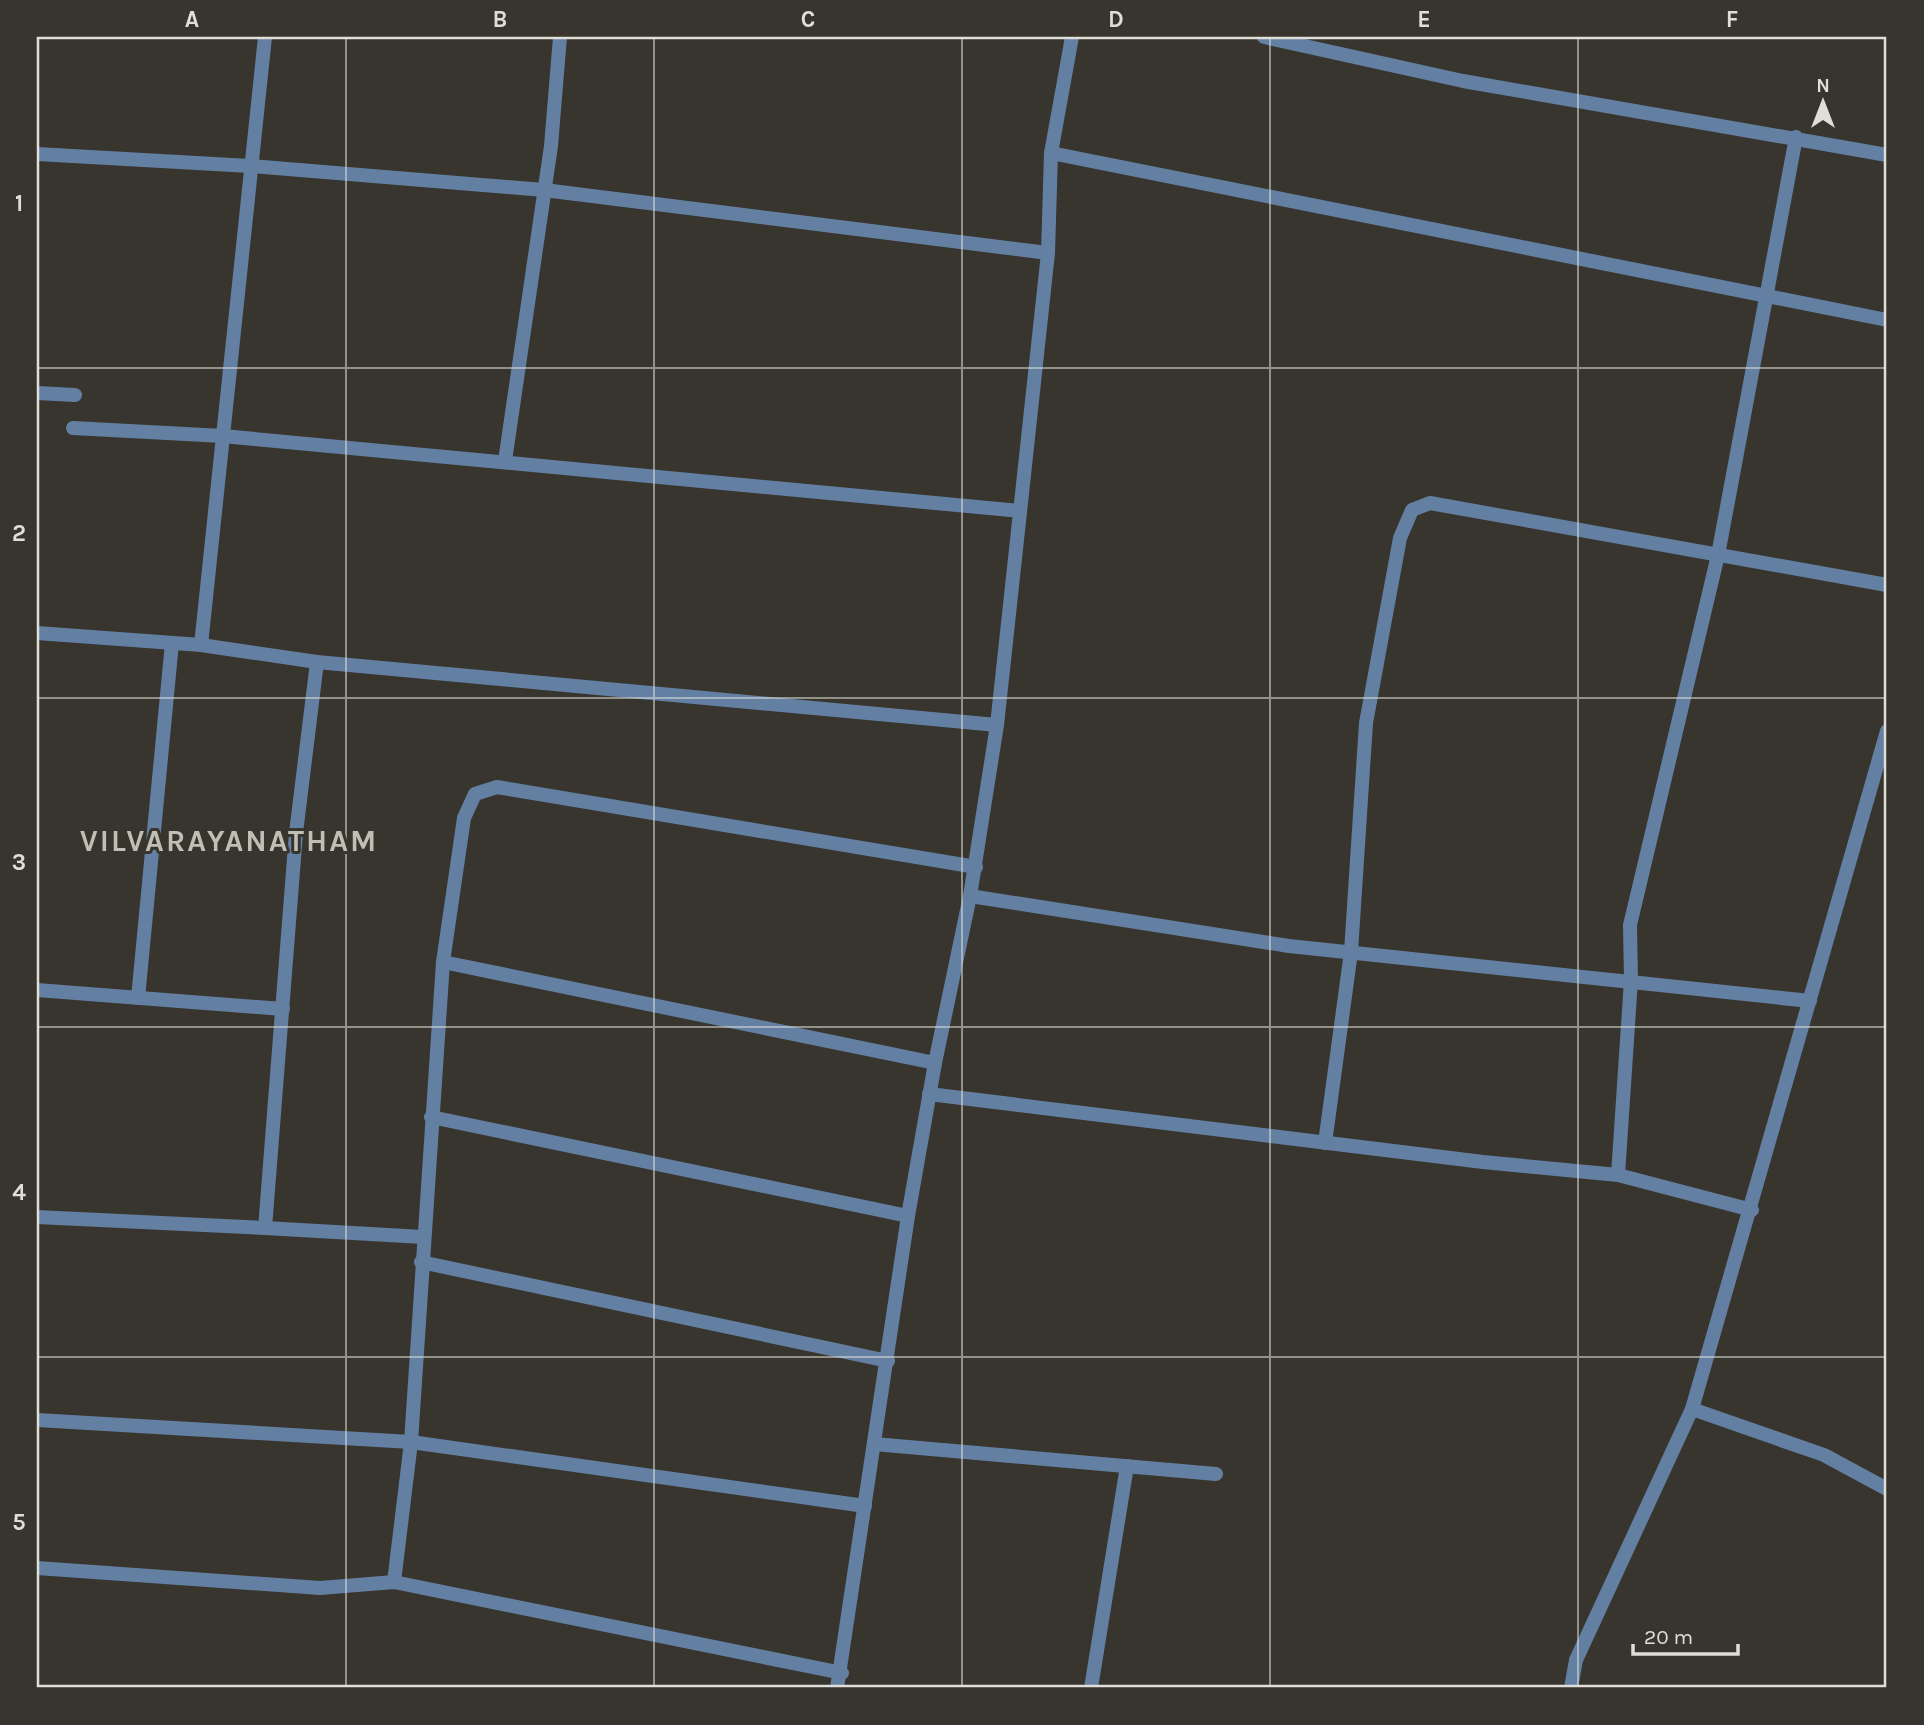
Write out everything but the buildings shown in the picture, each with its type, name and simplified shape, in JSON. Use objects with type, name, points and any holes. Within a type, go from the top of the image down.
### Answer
[{"type":"street","points":[[201,645],[265,37]]},
{"type":"street","points":[[505,461],[551,146],[560,37]]},
{"type":"street","points":[[837,1688],[842,1673],[908,1216],[935,1063],[976,867],[997,725],[1048,253],[1052,153],[1072,37]]},
{"type":"street","points":[[1264,37],[1463,81],[1887,155]]},
{"type":"street","points":[[1618,1175],[1631,980],[1630,925],[1718,555],[1796,137]]},
{"type":"street","points":[[1052,153],[1887,320]]},
{"type":"street","points":[[37,154],[250,166],[544,190],[1048,253]]},
{"type":"street","points":[[37,393],[75,395]]},
{"type":"street","points":[[73,428],[223,436],[1020,511]]},
{"type":"street","points":[[1325,1143],[1351,952],[1367,723],[1400,538],[1412,510],[1430,503],[1887,585]]},
{"type":"street","points":[[37,633],[201,645],[317,662],[997,725]]},
{"type":"street","points":[[138,998],[172,643]]},
{"type":"street","points":[[265,1228],[296,833],[317,662]]},
{"type":"street","points":[[1571,1688],[1576,1660],[1692,1409],[1752,1210],[1887,731]]},
{"type":"street","points":[[394,1582],[411,1442],[443,962],[464,818],[475,794],[497,787],[976,867]]},
{"type":"street","points":[[970,896],[1276,944],[1810,1001]]},
{"type":"street","points":[[443,962],[935,1063]]},
{"type":"street","points":[[37,990],[283,1009]]},
{"type":"street","points":[[929,1094],[1325,1143],[1618,1175],[1752,1210]]},
{"type":"street","points":[[431,1117],[908,1216]]},
{"type":"street","points":[[37,1217],[423,1237]]},
{"type":"street","points":[[421,1262],[888,1361]]},
{"type":"street","points":[[1692,1409],[1824,1455],[1887,1489]]},
{"type":"street","points":[[37,1420],[411,1442],[865,1506]]},
{"type":"street","points":[[874,1444],[1216,1475]]},
{"type":"street","points":[[1091,1688],[1127,1466]]},
{"type":"street","points":[[37,1568],[320,1588],[394,1582],[842,1673]]},
{"type":"district","name":"VILVARAYANATHAM","points":[[229,841]]}]
